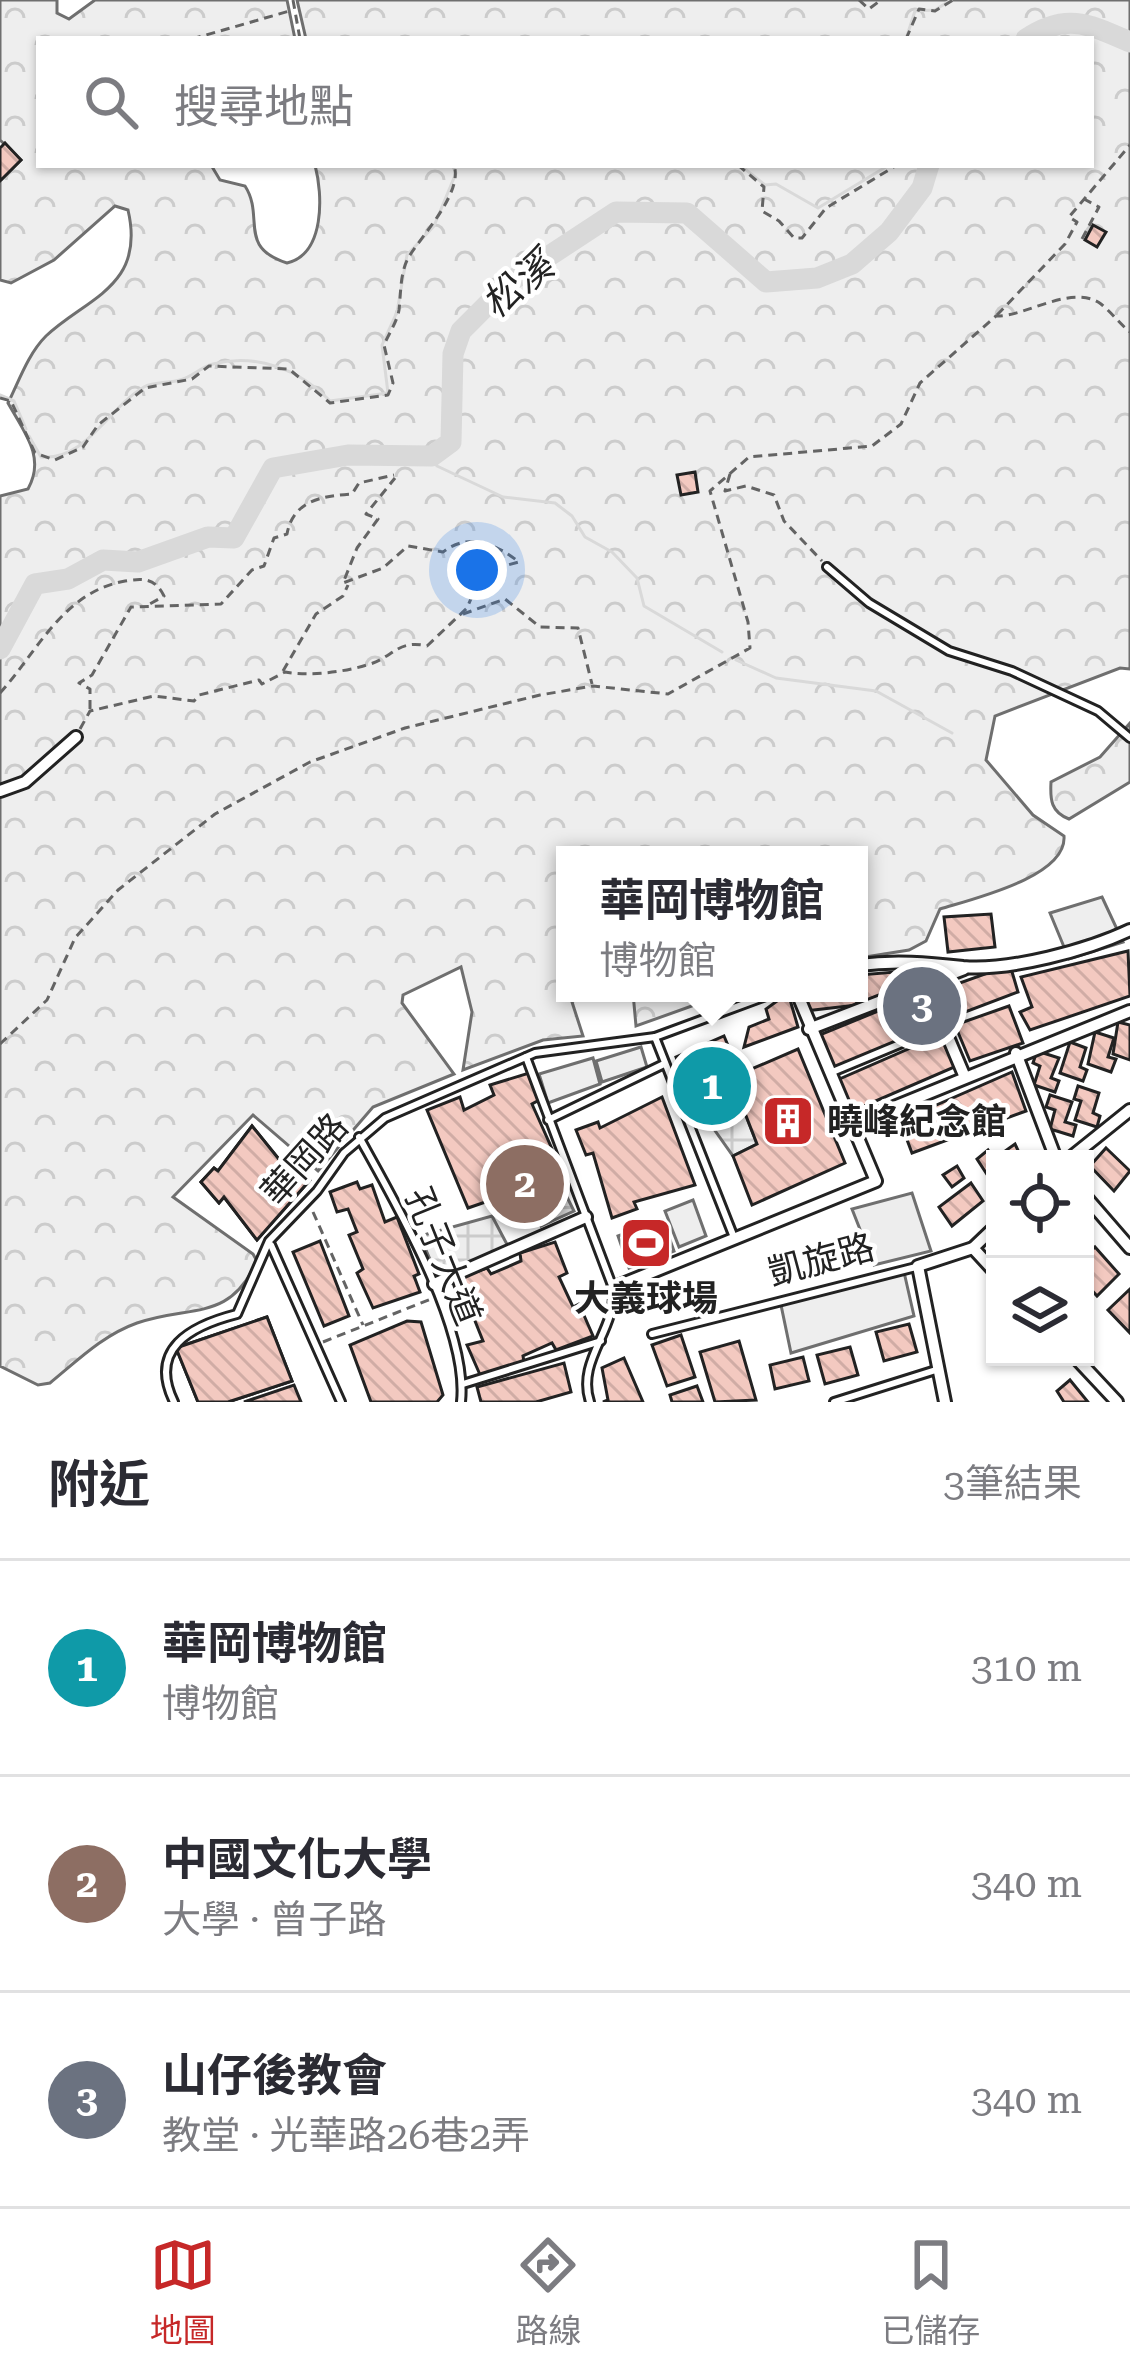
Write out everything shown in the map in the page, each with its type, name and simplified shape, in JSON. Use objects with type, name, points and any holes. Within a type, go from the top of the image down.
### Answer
[{"type":"street","points":[[0,791],[25,782],[76,737]]},
{"type":"street","points":[[809,1029],[967,968],[1053,956],[1130,930]]},
{"type":"street","points":[[868,965],[937,962],[967,968]]},
{"type":"street","points":[[926,985],[964,1075]]},
{"type":"street","points":[[613,1288],[876,1181],[800,1002]]},
{"type":"street","points":[[850,1125],[1016,1053],[1130,1011]]},
{"type":"street","points":[[1016,1053],[1053,1150]]},
{"type":"street","points":[[1080,1150],[1130,1110]]},
{"type":"street","points":[[1094,1206],[1130,1248]]},
{"type":"street","points":[[437,1290],[586,1217]]},
{"type":"street","points":[[986,1236],[973,1248],[986,1262]]},
{"type":"street","name":"凱旋路","points":[[918,1266],[973,1248]]},
{"type":"street","points":[[918,1266],[945,1402]]},
{"type":"street","points":[[1083,1366],[1117,1402]]},
{"type":"lane","points":[[827,567],[869,602],[949,651],[1039,683],[1058,697],[1098,711],[1130,738]]},
{"type":"lane","name":"華岡路","points":[[174,1402],[164,1381],[164,1359],[172,1345],[198,1327],[237,1313],[269,1241],[309,1201],[359,1137],[385,1118],[526,1057],[655,1037],[750,1002]]},
{"type":"lane","points":[[827,1074],[943,1026]]},
{"type":"lane","points":[[655,1037],[735,1240]]},
{"type":"lane","points":[[526,1057],[613,1288],[615,1312],[589,1364],[590,1402]]},
{"type":"lane","points":[[548,1120],[664,1064]]},
{"type":"lane","name":"孔子大道","points":[[359,1137],[437,1290],[463,1384],[461,1402]]},
{"type":"lane","points":[[269,1241],[341,1402]]},
{"type":"lane","name":"凱旋路","points":[[652,1334],[918,1266]]},
{"type":"lane","points":[[463,1384],[601,1341]]},
{"type":"lane","points":[[834,1402],[939,1370]]},
{"type":"path","points":[[293,0],[300,36]]},
{"type":"path","points":[[859,0],[869,9],[880,0]]},
{"type":"path","points":[[907,36],[919,9],[935,11],[953,0]]},
{"type":"path","points":[[202,36],[293,10]]},
{"type":"path","points":[[1088,227],[1069,217],[1130,145]]},
{"type":"path","points":[[0,398],[11,401],[35,452],[55,460],[83,447],[98,424],[145,388],[192,379],[209,366],[289,369],[330,403],[388,395],[393,382],[384,345],[399,315],[408,256],[436,226],[440,205],[455,182],[454,168]]},
{"type":"path","points":[[742,168],[764,187],[762,211],[794,238],[802,238],[826,208],[892,168]]},
{"type":"path","points":[[1082,197],[1099,207],[1082,238]]},
{"type":"path","points":[[0,1044],[47,1000],[75,938],[95,913],[215,814],[348,745],[592,686],[668,694],[749,648],[748,622],[710,490],[749,457],[872,446],[888,438],[907,415],[920,383],[996,316],[1065,244],[1077,221]]},
{"type":"path","points":[[996,316],[1015,317],[1040,304],[1085,298],[1102,305],[1130,332]]},
{"type":"path","points":[[76,737],[90,711],[90,689],[80,683],[92,675],[131,608],[170,609],[174,603],[229,599],[252,570],[264,566],[274,538],[287,533],[298,507],[352,494],[359,483],[392,472],[395,478],[368,506],[366,514],[378,519],[357,548],[343,583],[348,584]]},
{"type":"path","points":[[731,472],[725,491],[746,486],[774,495],[784,521],[827,567]]},
{"type":"path","points":[[90,711],[154,696],[194,701],[200,694],[259,680],[262,684],[283,673],[316,614],[343,596],[348,584],[383,568],[408,546],[443,552],[458,541],[485,541],[499,553],[517,557],[519,562],[493,568],[478,582],[461,614],[427,646],[395,646],[364,666],[301,678],[283,673]]},
{"type":"path","points":[[0,693],[37,643],[92,591],[143,578],[158,585],[164,596],[147,606]]},
{"type":"path","points":[[461,614],[505,599],[540,627],[578,628],[592,686]]},
{"type":"path","points":[[309,1201],[363,1325]]},
{"type":"path","points":[[316,1345],[437,1290]]},
{"type":"green space","points":[[0,0],[57,0],[57,13],[69,19],[95,0],[287,0],[294,36],[36,36],[36,168],[213,168],[220,180],[245,186],[257,240],[262,249],[287,263],[309,248],[315,236],[320,207],[315,168],[1094,168],[1094,36],[305,36],[297,0],[1130,0],[1130,669],[1120,668],[995,716],[986,760],[1033,815],[1064,836],[1061,850],[1050,863],[1015,884],[940,909],[926,941],[909,950],[868,957],[868,846],[556,846],[556,1002],[572,1002],[583,1036],[543,1040],[463,1070],[472,1012],[461,967],[403,995],[402,1003],[454,1074],[373,1107],[318,1171],[253,1115],[173,1197],[253,1254],[257,1261],[234,1294],[207,1308],[125,1328],[50,1383],[38,1385],[0,1366],[0,496],[28,489],[35,466],[31,445],[8,403],[46,336],[121,274],[131,236],[128,210],[115,206],[54,260],[11,283],[0,280],[0,181],[21,160],[0,140]]},
{"type":"green space","points":[[1130,723],[1130,782],[1069,819],[1058,813],[1051,782],[1100,757]]},
{"type":"green space","points":[[1102,897],[1123,942],[1069,959],[1050,913]]},
{"type":"green space","points":[[634,1002],[703,1002],[636,1026]]},
{"type":"green space","points":[[641,1047],[647,1067],[602,1082],[596,1061]]},
{"type":"green space","points":[[593,1058],[600,1084],[548,1103],[539,1074]]},
{"type":"green space","points":[[693,1200],[706,1236],[679,1247],[665,1211]]},
{"type":"green space","points":[[663,1220],[674,1251],[629,1268],[618,1236]]},
{"type":"green space","points":[[904,1272],[914,1316],[791,1353],[781,1305]]},
{"type":"shaded area","points":[[706,1093],[710,1101],[739,1098],[757,1144],[733,1156],[692,1098]]},
{"type":"shaded area","points":[[559,1181],[574,1211],[541,1226],[526,1194]]},
{"type":"shaded area","points":[[912,1193],[931,1251],[874,1265],[852,1209]]},
{"type":"shaded area","points":[[492,1216],[510,1250],[438,1278],[420,1236]]},
{"type":"building","points":[[5,143],[21,160],[0,181],[0,148]]},
{"type":"building","points":[[1093,225],[1106,232],[1097,247],[1085,240]]},
{"type":"building","points":[[695,472],[698,492],[681,495],[677,475]]},
{"type":"building","points":[[991,914],[995,947],[948,952],[944,917]]},
{"type":"building","points":[[1128,951],[1130,996],[1030,1030],[1020,1012],[1032,1007],[1021,977]]},
{"type":"building","points":[[1010,965],[1018,992],[952,1017],[940,990]]},
{"type":"building","points":[[907,971],[913,984],[868,1002],[868,974]]},
{"type":"building","points":[[920,994],[934,1027],[831,1070],[817,1036]]},
{"type":"building","points":[[776,1002],[791,1002],[798,1027],[744,1047],[749,1027],[769,1019],[766,1009]]},
{"type":"building","points":[[804,1002],[857,1002],[857,1005],[805,1011]]},
{"type":"building","points":[[1009,1006],[1023,1043],[970,1061],[955,1025]]},
{"type":"building","points":[[1118,1022],[1130,1025],[1130,1060],[1113,1054]]},
{"type":"building","points":[[1095,1032],[1114,1038],[1108,1057],[1116,1059],[1111,1072],[1088,1064]]},
{"type":"building","points":[[945,1033],[959,1065],[848,1113],[835,1081]]},
{"type":"building","name":"曉峰紀念館","points":[[724,1036],[740,1074],[798,1049],[845,1163],[752,1205],[733,1156],[757,1144],[739,1098],[725,1103],[723,1096],[710,1101],[706,1093],[692,1098],[676,1057]]},
{"type":"building","points":[[1070,1042],[1086,1048],[1080,1067],[1087,1070],[1083,1081],[1060,1073]]},
{"type":"building","points":[[1037,1051],[1059,1058],[1051,1078],[1059,1081],[1055,1092],[1034,1085],[1040,1066],[1033,1063]]},
{"type":"building","points":[[1012,1072],[1026,1111],[912,1153],[900,1121]]},
{"type":"building","points":[[529,1073],[541,1099],[532,1104],[561,1169],[494,1187],[497,1198],[468,1208],[427,1110],[460,1097],[464,1110],[494,1095],[490,1085]]},
{"type":"building","points":[[1078,1086],[1099,1093],[1093,1113],[1100,1116],[1097,1127],[1075,1120],[1081,1101],[1074,1099]]},
{"type":"building","points":[[1050,1095],[1072,1102],[1065,1122],[1076,1125],[1073,1136],[1050,1129],[1055,1110],[1046,1107]]},
{"type":"building","points":[[662,1097],[695,1185],[634,1202],[637,1209],[612,1218],[593,1153],[586,1155],[576,1130],[598,1122],[600,1128]]},
{"type":"building","points":[[252,1126],[286,1168],[291,1161],[310,1180],[257,1240],[224,1197],[219,1203],[201,1182],[214,1168],[218,1171]],"holes":[[[259,1157],[265,1165],[237,1192],[233,1186]],[[273,1172],[277,1177],[251,1207],[245,1200]]]},
{"type":"building","points":[[252,1126],[286,1168],[291,1161],[310,1180],[257,1240],[224,1197],[219,1203],[201,1182],[214,1168],[218,1171]]},
{"type":"building","points":[[1106,1148],[1130,1171],[1114,1191],[1094,1170],[1094,1162]]},
{"type":"building","points":[[986,1152],[986,1173],[977,1159]]},
{"type":"building","points":[[957,1166],[964,1178],[952,1187],[943,1175]]},
{"type":"building","points":[[357,1182],[360,1189],[372,1185],[385,1222],[397,1217],[419,1274],[414,1276],[420,1292],[373,1308],[357,1273],[363,1269],[349,1235],[357,1232],[348,1209],[337,1212],[330,1192]]},
{"type":"building","points":[[971,1183],[983,1201],[952,1226],[939,1207]]},
{"type":"building","points":[[320,1241],[349,1316],[324,1326],[293,1252]]},
{"type":"building","points":[[555,1242],[567,1273],[559,1277],[573,1307],[579,1304],[593,1336],[556,1350],[552,1343],[523,1356],[524,1362],[481,1377],[467,1345],[483,1341],[471,1311],[463,1311],[452,1280],[487,1268],[491,1274],[521,1261],[520,1253]]},
{"type":"building","points":[[1094,1248],[1119,1274],[1097,1296],[1094,1293]]},
{"type":"building","points":[[1130,1289],[1130,1333],[1108,1310]]},
{"type":"building","points":[[267,1317],[292,1381],[228,1402],[198,1402],[176,1348]],"holes":[[[247,1353],[259,1384],[230,1394],[218,1363]]]},
{"type":"building","points":[[267,1317],[292,1381],[228,1402],[198,1402],[176,1348]]},
{"type":"building","points":[[407,1321],[421,1322],[443,1395],[437,1402],[371,1402],[350,1345]]},
{"type":"building","points":[[909,1324],[917,1352],[884,1361],[876,1332]]},
{"type":"building","points":[[681,1335],[695,1377],[667,1386],[652,1345]]},
{"type":"building","points":[[739,1341],[756,1400],[715,1402],[700,1352]]},
{"type":"building","points":[[850,1347],[858,1375],[825,1384],[817,1355]]},
{"type":"building","points":[[803,1357],[809,1381],[775,1389],[770,1365]]},
{"type":"building","points":[[624,1358],[643,1402],[603,1402],[608,1400],[602,1368]]},
{"type":"building","points":[[564,1363],[571,1392],[536,1402],[481,1402],[477,1387]]},
{"type":"building","points":[[1070,1380],[1088,1402],[1064,1402],[1057,1391]]},
{"type":"building","points":[[294,1385],[301,1402],[244,1402]]},
{"type":"building","points":[[697,1386],[703,1402],[672,1402],[670,1395]]},
{"type":"waterway","points":[[907,36],[915,11],[935,10],[951,0]]},
{"type":"waterway","name":"松溪","points":[[1031,36],[1066,23],[1130,42]]},
{"type":"waterway","points":[[29,436],[41,457],[71,451],[144,387],[180,380],[229,361],[276,366],[305,380],[330,401],[388,393],[382,345],[397,312],[407,255],[434,226],[456,173],[454,168]]},
{"type":"waterway","points":[[744,168],[765,185],[776,184],[818,208],[884,168]]},
{"type":"waterway","name":"松溪","points":[[0,649],[35,584],[68,579],[103,560],[138,562],[208,537],[234,538],[273,468],[348,455],[432,456],[451,442],[453,354],[461,331],[511,281],[616,212],[687,213],[766,282],[817,278],[852,264],[889,232],[922,188],[928,168]]},
{"type":"waterway","points":[[0,395],[14,401],[26,429]]},
{"type":"waterway","points":[[432,456],[437,466],[503,497],[555,503],[572,516],[585,537],[612,552],[637,578],[644,606],[722,652]]},
{"type":"waterway","points":[[736,660],[776,678],[876,691],[952,733]]},
{"type":"place","name":"山仔後教會","points":[[922,1006]]},
{"type":"place","name":"華岡博物館","points":[[712,1086]]},
{"type":"place","name":"曉峰紀念館","points":[[788,1121]]},
{"type":"place","name":"中國文化大學","points":[[525,1184]]},
{"type":"place","name":"大義球場","points":[[646,1243]]}]
